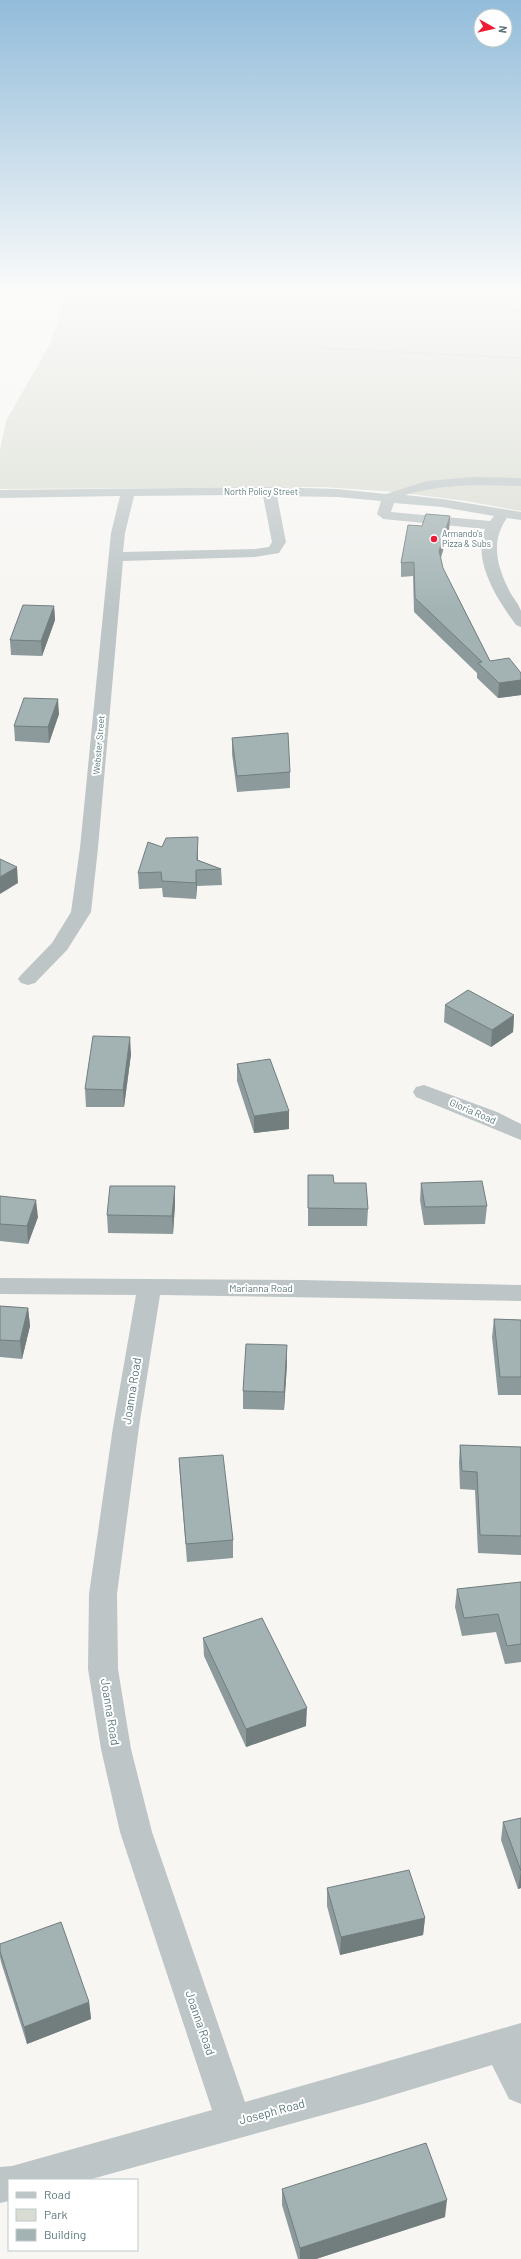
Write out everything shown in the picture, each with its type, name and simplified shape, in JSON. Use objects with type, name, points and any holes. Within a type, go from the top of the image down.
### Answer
[{"type":"street","points":[[494,526],[388,516],[384,514],[389,497],[521,482]]},
{"type":"street","points":[[116,557],[255,553],[274,550],[279,542],[269,491]]},
{"type":"street","name":"North Policy Street","points":[[0,494],[269,491],[337,493],[389,497],[521,516]]},
{"type":"street","name":"Webster Street","points":[[28,979],[60,946],[81,912],[90,848],[120,517],[128,492]]},
{"type":"street","points":[[503,513],[494,526],[490,536],[491,563],[512,608],[521,622]]},
{"type":"street","name":"Gloria Road","points":[[424,1092],[474,1111],[521,1133]]},
{"type":"street","name":"Marianna Road","points":[[0,1286],[301,1288],[521,1293]]},
{"type":"street","name":"Joanna Road","points":[[149,1288],[126,1427],[103,1594],[104,1669],[116,1749],[136,1832],[234,2122]]},
{"type":"street","points":[[511,2043],[521,2087]]},
{"type":"street","name":"Joseph Road","points":[[26,2179],[370,2085],[511,2043]]},
{"type":"green space","points":[[18,399],[521,399],[521,511],[466,501],[395,492],[324,487],[0,489],[0,450],[6,421]]},
{"type":"building","points":[[426,514],[450,516],[439,551],[443,568],[490,661],[509,658],[521,673],[521,680],[499,683],[478,663],[482,662],[415,598],[414,562],[401,563],[408,525],[422,526]]},
{"type":"building","points":[[23,605],[54,606],[41,641],[10,640]]},
{"type":"building","points":[[24,698],[58,699],[48,727],[14,726]]},
{"type":"building","points":[[288,733],[290,772],[237,776],[232,738]]},
{"type":"building","points":[[198,837],[197,860],[221,869],[196,870],[196,883],[162,881],[161,872],[138,873],[148,842],[162,847],[166,838]]},
{"type":"building","points":[[0,859],[17,867],[0,877]]},
{"type":"building","points":[[468,990],[514,1015],[492,1030],[445,1005]]},
{"type":"building","points":[[93,1036],[130,1037],[123,1090],[85,1089]]},
{"type":"building","points":[[270,1059],[289,1111],[254,1116],[237,1064]]},
{"type":"building","points":[[308,1175],[333,1175],[334,1183],[366,1183],[368,1209],[308,1208]]},
{"type":"building","points":[[482,1181],[487,1206],[425,1207],[421,1183]]},
{"type":"building","points":[[110,1186],[175,1186],[172,1216],[107,1215]]},
{"type":"building","points":[[0,1196],[36,1200],[27,1226],[0,1224]]},
{"type":"building","points":[[0,1306],[28,1308],[20,1341],[0,1340]]},
{"type":"building","points":[[494,1319],[521,1320],[521,1377],[500,1377]]},
{"type":"building","points":[[246,1344],[287,1345],[284,1392],[243,1391]]},
{"type":"building","points":[[460,1445],[521,1447],[521,1536],[480,1535],[477,1472],[462,1471]]},
{"type":"building","points":[[223,1455],[233,1540],[186,1544],[179,1458]]},
{"type":"building","points":[[521,1582],[521,1644],[507,1646],[498,1614],[464,1618],[457,1589]]},
{"type":"building","points":[[262,1618],[307,1708],[246,1729],[203,1638]]},
{"type":"building","points":[[521,1818],[521,1871],[503,1822]]},
{"type":"building","points":[[409,1870],[425,1918],[341,1937],[327,1888]]},
{"type":"building","points":[[61,1922],[89,2002],[24,2027],[0,1951],[0,1944]]},
{"type":"building","points":[[426,2143],[447,2200],[300,2248],[282,2189]]},
{"type":"place","name":"Armando's Pizza & Subs","points":[[434,539]]}]
